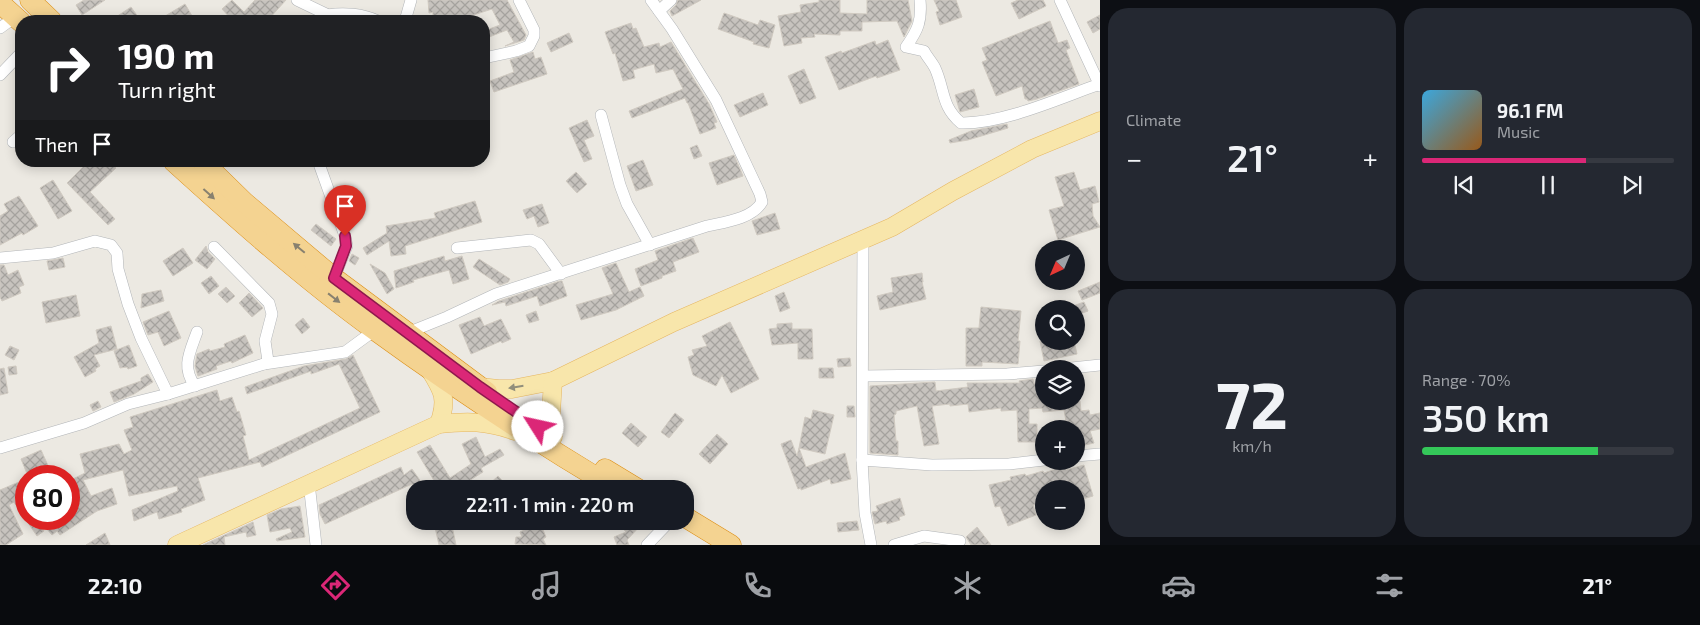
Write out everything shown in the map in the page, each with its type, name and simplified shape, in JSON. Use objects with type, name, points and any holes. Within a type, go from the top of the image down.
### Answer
[{"type":"highway","points":[[30,0],[46,15]]},
{"type":"highway","points":[[0,3],[12,22]]},
{"type":"highway","points":[[180,167],[242,224],[375,330],[529,436],[601,480]]},
{"type":"highway","points":[[208,167],[244,202],[334,278],[480,387],[553,437],[623,480]]},
{"type":"highway","points":[[694,522],[731,545]]},
{"type":"highway","points":[[685,530],[709,545]]},
{"type":"main road","points":[[480,387],[512,389],[553,381],[674,322],[892,227],[953,191],[1032,149],[1100,121]]},
{"type":"main road","points":[[428,367],[441,389],[444,400],[439,424]]},
{"type":"main road","points":[[553,381],[551,413],[553,437]]},
{"type":"main road","points":[[185,543],[309,483],[439,424],[480,422],[496,424],[529,436]]},
{"type":"street","points":[[297,0],[320,15]]},
{"type":"street","points":[[407,15],[412,0]]},
{"type":"street","points":[[490,57],[529,46],[534,36],[534,30],[519,0]]},
{"type":"street","points":[[407,333],[496,294],[743,216],[758,209],[762,202],[756,186],[716,100],[672,29],[651,0]]},
{"type":"street","points":[[659,11],[671,0]]},
{"type":"street","points":[[920,0],[919,27],[906,47],[924,51],[934,67],[946,105],[961,124],[978,124],[1100,85],[1060,0]]},
{"type":"street","points":[[0,75],[15,59]]},
{"type":"street","points":[[601,115],[620,186],[627,204],[650,245]]},
{"type":"street","points":[[320,167],[345,236],[346,246],[334,278]]},
{"type":"street","points":[[863,239],[862,460],[865,513],[871,545]]},
{"type":"street","points":[[456,248],[531,240],[539,244],[561,274]]},
{"type":"street","points":[[0,258],[53,253],[95,241],[111,245],[116,253],[118,269],[128,304],[141,338],[168,394]]},
{"type":"street","points":[[214,247],[269,303],[272,314],[265,341],[268,361],[264,364]]},
{"type":"street","points":[[0,448],[84,423],[128,404],[168,394],[264,364],[345,352],[375,330]]},
{"type":"street","points":[[195,386],[188,377],[187,361],[197,332]]},
{"type":"street","points":[[1085,367],[1100,365]]},
{"type":"street","points":[[863,376],[1008,374],[1035,372]]},
{"type":"street","points":[[1085,455],[1100,454]]},
{"type":"street","points":[[862,460],[932,465],[1010,464],[1035,461]]},
{"type":"street","points":[[309,483],[316,545]]},
{"type":"street","points":[[647,545],[661,530]]},
{"type":"street","points":[[894,545],[924,536],[960,541]]},
{"type":"building","points":[[84,0],[105,0],[82,15],[76,5]]},
{"type":"building","points":[[232,0],[244,12],[255,0],[286,0],[272,15],[228,15],[222,9]]},
{"type":"building","points":[[428,0],[507,0],[526,35],[524,40],[505,46],[514,42],[507,30],[490,37],[490,29],[500,25],[492,9],[473,15],[433,15],[433,12],[429,13]]},
{"type":"building","points":[[678,0],[701,0],[672,16],[670,11]]},
{"type":"building","points":[[819,0],[840,0],[840,13],[867,14],[867,0],[908,0],[912,21],[904,37],[897,21],[862,22],[862,31],[840,31],[840,35],[814,34],[815,37],[801,38],[802,43],[784,46],[778,16],[801,12],[800,5],[819,2]]},
{"type":"building","points":[[934,0],[956,0],[962,17],[940,25],[936,12],[939,11]]},
{"type":"building","points":[[1018,0],[1043,0],[1046,6],[1019,19],[1011,3]]},
{"type":"building","points":[[185,4],[191,15],[167,15]]},
{"type":"building","points":[[131,7],[137,15],[119,15]]},
{"type":"building","points":[[724,13],[758,25],[760,20],[775,25],[769,48],[753,44],[754,42],[718,29]]},
{"type":"building","points":[[1100,15],[1100,29],[1093,33],[1087,22]]},
{"type":"building","points":[[1050,21],[1058,43],[1067,40],[1070,48],[1066,50],[1079,84],[1028,101],[1025,99],[1022,86],[996,96],[982,62],[987,60],[982,48]]},
{"type":"building","points":[[631,23],[633,29],[636,28],[644,47],[659,43],[660,47],[671,42],[709,104],[717,122],[714,123],[716,128],[700,134],[685,98],[632,118],[629,111],[683,89],[673,69],[656,73],[654,64],[633,70],[635,78],[623,81],[615,53],[613,54],[605,32]]},
{"type":"building","points":[[569,33],[573,42],[551,52],[547,43]]},
{"type":"building","points":[[888,40],[900,70],[877,78],[876,76],[839,90],[825,57],[875,41],[876,45]]},
{"type":"building","points":[[533,52],[535,59],[541,57],[547,74],[494,92],[490,81],[514,72],[510,60]]},
{"type":"building","points":[[804,69],[816,98],[800,104],[788,76]]},
{"type":"building","points":[[974,89],[979,107],[960,112],[955,95]]},
{"type":"building","points":[[763,93],[768,105],[740,117],[734,105]]},
{"type":"building","points":[[587,120],[594,136],[584,140],[592,159],[584,162],[569,128]]},
{"type":"building","points":[[1007,124],[1008,128],[968,140],[950,143],[949,140],[971,131]]},
{"type":"building","points":[[697,145],[702,156],[694,159],[690,148]]},
{"type":"building","points":[[734,155],[743,176],[717,185],[709,163]]},
{"type":"building","points":[[643,160],[653,185],[636,191],[627,166]]},
{"type":"building","points":[[83,167],[115,167],[90,192],[115,219],[108,225],[67,183]]},
{"type":"building","points":[[576,172],[587,184],[577,193],[566,181]]},
{"type":"building","points":[[1074,172],[1080,190],[1095,186],[1099,202],[1092,204],[1093,216],[1100,227],[1058,240],[1049,210],[1064,206],[1055,177]]},
{"type":"building","points":[[53,180],[72,211],[58,219],[40,188]]},
{"type":"building","points":[[19,196],[38,226],[0,245],[0,216],[8,211],[4,204]]},
{"type":"building","points":[[475,201],[482,222],[405,246],[406,254],[391,256],[389,241],[367,255],[363,248],[387,233],[386,226],[436,218],[434,213]]},
{"type":"building","points":[[542,204],[549,223],[538,227],[534,216],[527,219],[523,210]]},
{"type":"building","points":[[775,213],[780,229],[757,235],[752,221]]},
{"type":"building","points":[[316,224],[336,239],[331,246],[311,230]]},
{"type":"building","points":[[693,238],[699,252],[673,262],[676,271],[641,286],[635,269],[658,260],[655,251]]},
{"type":"building","points":[[206,246],[208,252],[215,259],[207,269],[195,260]]},
{"type":"building","points":[[183,248],[193,263],[173,276],[163,261]]},
{"type":"building","points":[[352,254],[359,258],[355,265],[349,261]]},
{"type":"building","points":[[444,256],[445,261],[462,256],[469,279],[453,284],[449,270],[413,280],[414,282],[396,288],[394,271]]},
{"type":"building","points":[[63,258],[65,267],[49,270],[47,261]]},
{"type":"building","points":[[479,259],[510,279],[508,282],[500,285],[473,267]]},
{"type":"building","points":[[616,263],[629,292],[640,287],[644,296],[616,310],[581,320],[576,305],[613,294],[602,268]]},
{"type":"building","points":[[370,264],[385,273],[394,289],[387,294]]},
{"type":"building","points":[[0,265],[4,265],[8,275],[18,270],[24,285],[19,287],[21,293],[2,301],[0,297]]},
{"type":"building","points":[[922,273],[926,299],[880,310],[877,296],[893,292],[891,278]]},
{"type":"building","points":[[211,276],[219,286],[209,294],[201,283]]},
{"type":"building","points":[[562,281],[567,296],[540,306],[537,296],[506,306],[505,302],[492,305],[499,301]]},
{"type":"building","points":[[1100,282],[1100,293],[1082,300],[1078,291],[1085,290],[1085,288]]},
{"type":"building","points":[[226,287],[235,296],[227,303],[218,294]]},
{"type":"building","points":[[161,290],[164,301],[141,308],[142,294]]},
{"type":"building","points":[[784,292],[790,308],[780,312],[775,296]]},
{"type":"building","points":[[249,293],[263,308],[252,317],[239,303]]},
{"type":"building","points":[[76,295],[80,316],[46,323],[42,302]]},
{"type":"building","points":[[981,307],[1021,311],[1018,364],[982,362],[982,366],[966,366],[966,328],[979,328]]},
{"type":"building","points":[[169,311],[181,338],[164,346],[158,332],[148,335],[143,322]]},
{"type":"building","points":[[536,311],[539,320],[529,323],[526,315]]},
{"type":"building","points":[[480,317],[484,326],[501,319],[511,339],[502,343],[501,341],[471,354],[459,325]]},
{"type":"building","points":[[303,318],[310,327],[302,334],[295,325]]},
{"type":"building","points":[[730,322],[759,379],[731,393],[722,375],[716,386],[693,375],[688,357],[694,355],[692,350],[707,346],[702,336]]},
{"type":"building","points":[[792,323],[792,329],[812,329],[813,359],[798,359],[798,343],[772,345],[769,329],[777,328],[777,324]]},
{"type":"building","points":[[111,326],[117,349],[94,355],[100,366],[95,369],[96,371],[85,377],[74,357],[99,343],[96,330]]},
{"type":"building","points":[[245,335],[253,353],[232,363],[231,361],[216,366],[217,369],[198,376],[195,366],[197,354],[209,349],[210,351],[225,347],[224,344]]},
{"type":"building","points":[[129,345],[137,366],[128,369],[127,367],[120,368],[114,351]]},
{"type":"building","points":[[10,346],[19,350],[14,360],[5,355]]},
{"type":"building","points":[[1042,350],[1076,350],[1077,354],[1044,360]]},
{"type":"building","points":[[353,355],[380,412],[262,467],[260,462],[198,478],[205,500],[181,509],[182,512],[159,519],[157,512],[134,521],[132,510],[178,491],[177,486],[129,496],[123,470],[83,480],[91,496],[112,488],[117,504],[97,511],[80,522],[80,476],[85,473],[80,454],[119,444],[124,454],[132,450],[124,430],[133,427],[130,417],[217,390],[220,401],[232,397],[237,412],[239,411],[246,435],[243,436],[249,460],[360,408],[339,364],[311,374],[311,371],[247,394],[245,387],[304,366],[346,359]]},
{"type":"building","points":[[850,358],[851,366],[838,367],[837,359]]},
{"type":"building","points":[[16,366],[17,374],[9,375],[8,367]]},
{"type":"building","points":[[4,368],[8,393],[0,395],[0,369]]},
{"type":"building","points":[[819,368],[833,368],[834,378],[819,378]]},
{"type":"building","points":[[148,374],[153,382],[134,394],[114,402],[110,392],[141,381],[141,378]]},
{"type":"building","points":[[1033,379],[1035,384],[1035,409],[1029,409],[1029,424],[1035,424],[1035,442],[1018,442],[1017,410],[1001,411],[1001,408],[969,412],[968,404],[950,406],[950,404],[932,406],[939,444],[924,446],[917,406],[896,411],[894,415],[898,455],[870,453],[870,386],[935,382],[936,391],[968,387],[967,383],[1020,383],[1019,381]]},
{"type":"building","points":[[98,401],[101,407],[93,411],[90,405]]},
{"type":"building","points":[[847,406],[854,406],[855,417],[847,417]]},
{"type":"building","points":[[813,410],[834,415],[825,454],[799,448],[805,417],[811,419]]},
{"type":"building","points":[[1042,410],[1064,410],[1043,412]]},
{"type":"building","points":[[1064,410],[1089,410],[1090,415],[1100,413],[1100,429],[1090,431],[1094,443],[1085,445],[1085,420],[1066,420]]},
{"type":"building","points":[[675,413],[684,420],[669,438],[661,432]]},
{"type":"building","points":[[631,423],[647,437],[638,447],[622,433]]},
{"type":"building","points":[[717,434],[728,444],[710,464],[699,454]]},
{"type":"building","points":[[476,437],[485,457],[500,449],[504,455],[481,468],[483,472],[470,480],[434,480],[417,452],[430,445],[450,478],[471,464],[462,444]]},
{"type":"building","points":[[791,440],[797,456],[799,448],[806,467],[845,453],[851,479],[831,484],[830,479],[801,490],[801,488],[798,489],[781,444]]},
{"type":"building","points":[[41,450],[48,465],[23,465],[21,459]]},
{"type":"building","points":[[401,467],[404,475],[412,469],[420,480],[406,480],[406,487],[325,524],[320,514],[319,505]]},
{"type":"building","points":[[1085,468],[1093,496],[1085,498],[1085,480],[1035,480],[1035,504],[1033,505],[1035,515],[1008,526],[1000,506],[995,507],[989,485],[1011,480],[1010,477],[1025,474],[1026,476],[1043,471],[1044,473],[1053,470],[1085,470]]},
{"type":"building","points":[[498,476],[502,480],[494,480]]},
{"type":"building","points":[[15,484],[15,503],[14,502],[9,505],[15,517],[15,530],[21,530],[23,534],[6,545],[0,545],[0,490]]},
{"type":"building","points":[[900,498],[905,515],[899,517],[900,520],[887,524],[886,521],[875,524],[872,512],[878,511],[876,506]]},
{"type":"building","points":[[300,506],[305,537],[277,541],[276,539],[292,532],[290,528],[270,532],[267,515],[281,509]]},
{"type":"building","points":[[857,521],[859,530],[838,532],[837,523]]},
{"type":"building","points":[[253,522],[256,535],[247,537],[246,532],[224,537],[225,545],[203,545]]},
{"type":"building","points":[[977,527],[991,545],[971,545],[966,537]]},
{"type":"building","points":[[33,530],[43,530],[44,531],[37,536]]},
{"type":"building","points":[[48,530],[68,530],[60,535],[57,531],[52,535]]},
{"type":"building","points":[[436,530],[453,530],[456,545],[439,545]]},
{"type":"building","points":[[524,530],[543,530],[546,537],[543,539],[546,545],[515,544],[516,537],[522,537],[520,532]]},
{"type":"building","points":[[624,530],[636,530],[627,540],[629,545],[617,545],[614,537],[626,532]]},
{"type":"building","points":[[105,533],[110,545],[86,545]]},
{"type":"route","points":[[345,236],[346,246],[334,278],[480,387],[538,427]]}]
